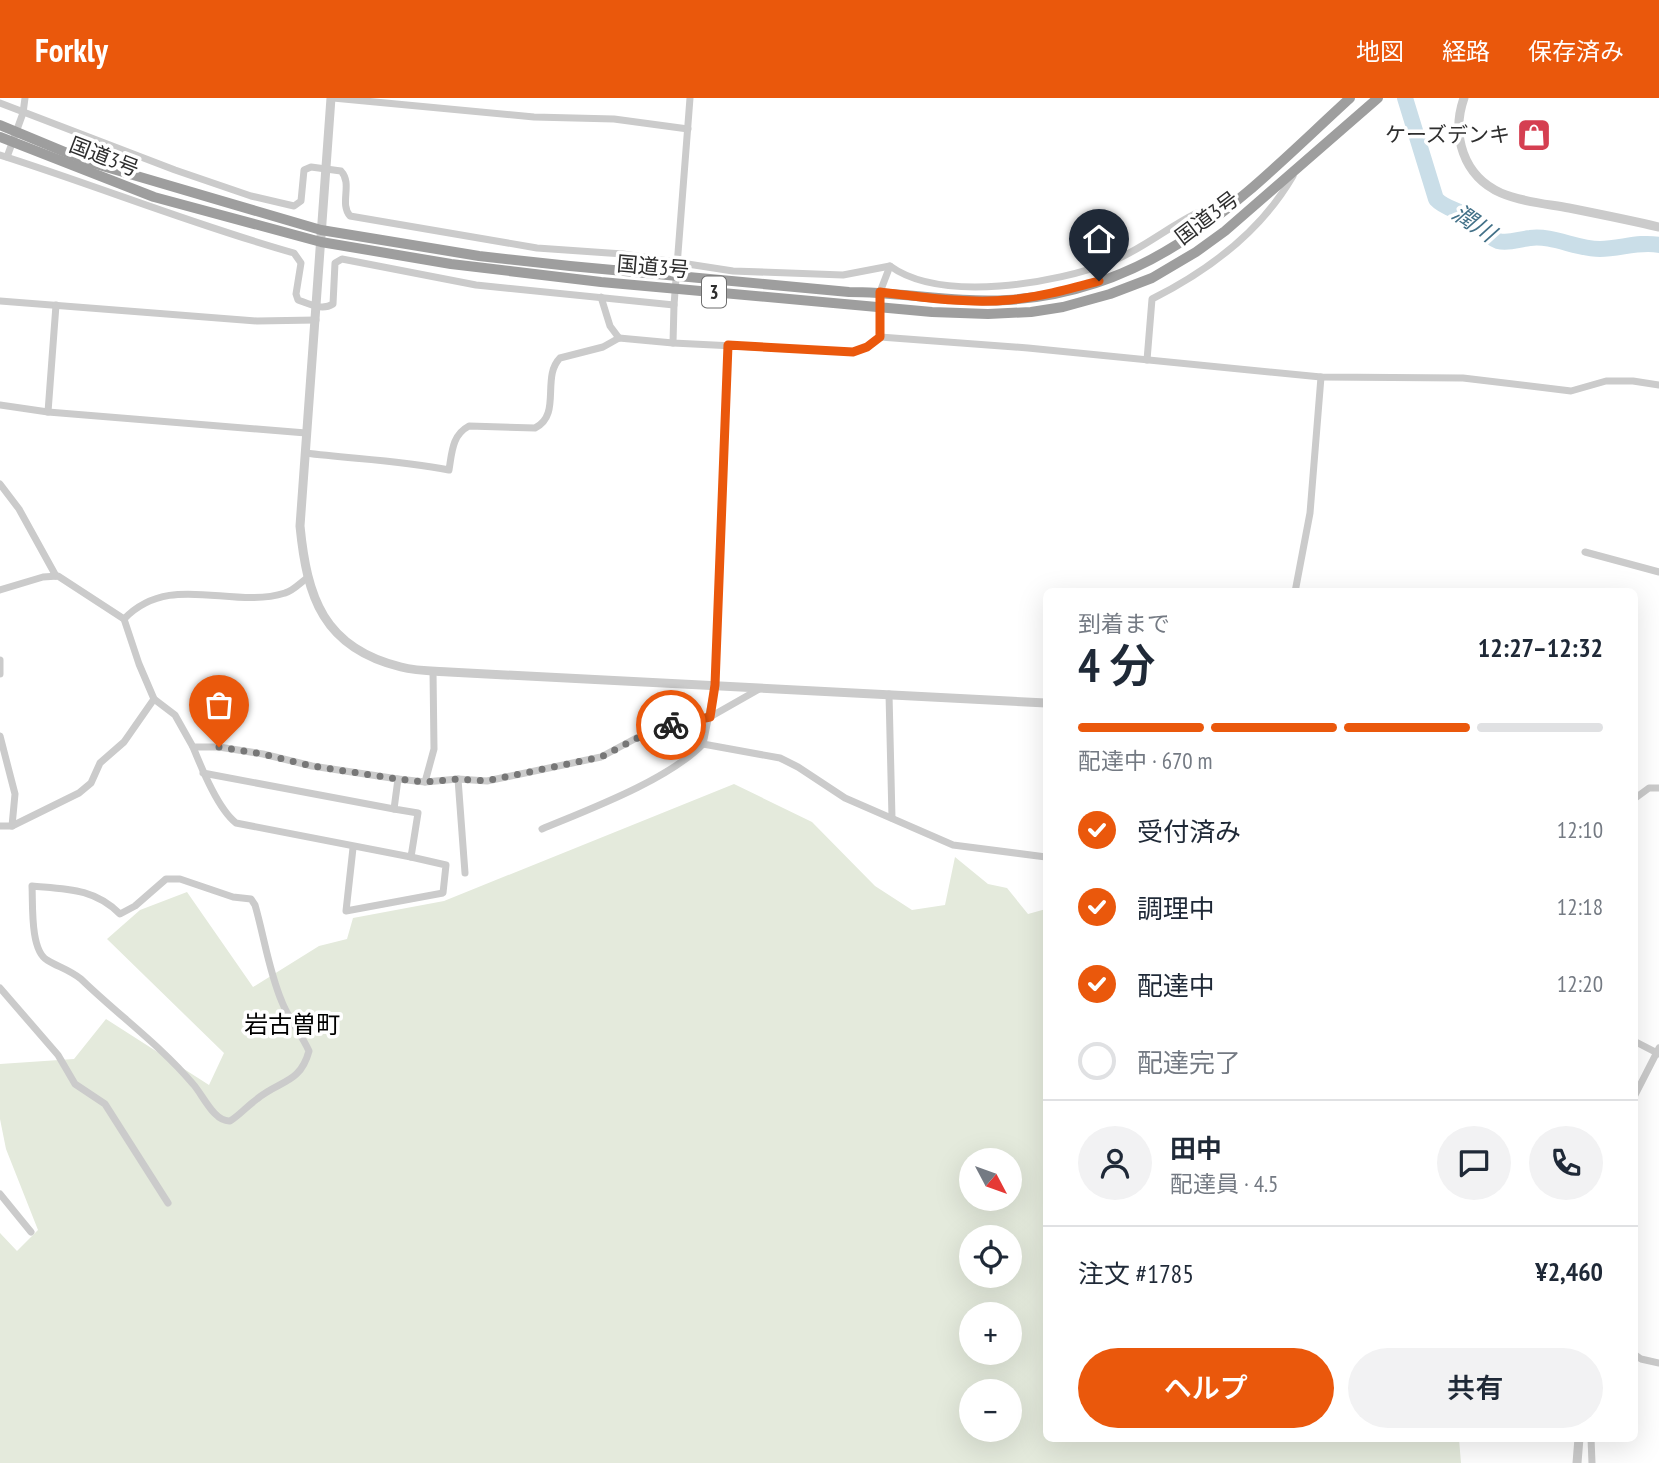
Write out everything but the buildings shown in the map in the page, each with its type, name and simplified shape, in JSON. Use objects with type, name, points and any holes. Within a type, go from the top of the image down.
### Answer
[{"type":"highway","name":"国道3号","points":[[0,137],[14,137],[89,162],[321,230],[479,256],[582,268],[677,269],[836,290],[945,300],[1008,300],[1052,294],[1122,275],[1189,239],[1250,191],[1350,98]]},
{"type":"highway","name":"国道3号","points":[[0,125],[14,137],[155,197],[321,242],[512,272],[965,313],[1031,312],[1063,307],[1110,294],[1152,278],[1196,252],[1225,231],[1378,98]]},
{"type":"street","points":[[24,98],[23,113],[4,156],[147,207],[294,253],[301,263],[296,294],[298,300],[317,307],[330,307],[333,304],[335,263],[342,259],[477,285],[553,295],[674,305]]},
{"type":"street","points":[[688,128],[614,119],[534,117],[332,98],[300,526],[307,578],[321,613],[351,645],[376,658],[401,667],[433,671],[1043,703]]},
{"type":"street","points":[[673,343],[691,98]]},
{"type":"street","points":[[1464,98],[1458,120],[1461,150],[1471,168],[1492,188],[1516,198],[1659,227]]},
{"type":"street","points":[[0,103],[251,196],[294,206],[301,201],[304,170],[311,167],[341,171],[345,175],[345,208],[350,216],[537,248],[623,254],[677,269],[843,275],[890,265],[899,272],[934,283],[965,287],[1006,286],[1052,278],[1112,261],[1144,246],[1197,213],[1212,222]]},
{"type":"street","points":[[1147,360],[1152,299],[1193,277],[1239,241],[1284,192],[1299,166]]},
{"type":"street","points":[[880,337],[880,292],[890,265]]},
{"type":"street","points":[[601,297],[610,326],[619,338]]},
{"type":"street","points":[[0,301],[257,321],[316,320]]},
{"type":"street","points":[[48,412],[55,305]]},
{"type":"street","points":[[304,453],[402,461],[449,470],[456,436],[460,431],[469,426],[525,428],[542,424],[547,419],[551,399],[551,371],[555,363],[570,355],[603,347],[619,338],[853,352],[867,347],[880,337],[1028,348],[1321,377],[1463,378],[1571,391],[1606,381],[1633,380],[1659,385]]},
{"type":"street","points":[[542,829],[632,789],[689,758],[703,744],[715,685],[728,345]]},
{"type":"street","points":[[1296,588],[1310,513],[1321,377]]},
{"type":"street","points":[[0,405],[48,412],[306,433]]},
{"type":"street","points":[[0,484],[19,509],[56,576],[124,619],[154,699],[175,715],[193,747],[203,773],[229,817],[236,823],[353,848],[446,864],[443,893],[346,911],[353,848]]},
{"type":"street","points":[[1585,552],[1659,572]]},
{"type":"street","points":[[0,590],[43,577],[56,576]]},
{"type":"street","points":[[124,619],[136,607],[152,599],[179,594],[269,596],[288,593],[307,578]]},
{"type":"street","points":[[0,660],[0,674]]},
{"type":"street","points":[[425,782],[434,749],[433,671]]},
{"type":"street","points":[[193,747],[219,747],[312,766],[398,779],[425,782],[458,779],[486,781],[601,757],[655,729],[710,717],[762,688]]},
{"type":"street","points":[[889,694],[892,818]]},
{"type":"street","points":[[0,826],[12,826],[79,793],[91,783],[100,763],[124,742],[154,699]]},
{"type":"street","points":[[0,736],[15,794],[12,826]]},
{"type":"street","points":[[703,744],[780,758],[845,798],[953,845],[1043,856]]},
{"type":"street","points":[[203,773],[418,813],[411,857]]},
{"type":"street","points":[[394,809],[398,779]]},
{"type":"street","points":[[458,779],[465,873]]},
{"type":"street","points":[[1638,796],[1653,786],[1659,788]]},
{"type":"street","points":[[166,879],[180,879],[233,897],[251,899],[255,905],[281,1000],[309,1051],[305,1065],[296,1076],[258,1097],[238,1116],[225,1122],[177,1066],[81,979],[67,968],[47,961],[42,956],[37,947],[33,921],[32,886],[79,889],[113,906],[121,914],[135,906],[166,879]]},
{"type":"street","points":[[0,988],[58,1055],[75,1084],[105,1104],[168,1203]]},
{"type":"street","points":[[1638,1043],[1658,1052],[1638,1090]]},
{"type":"street","points":[[0,1194],[30,1232]]},
{"type":"street","points":[[1638,1358],[1659,1363]]},
{"type":"street","points":[[1577,1463],[1579,1442]]},
{"type":"street","points":[[1591,1442],[1592,1463]]},
{"type":"shaded area","points":[[734,784],[812,822],[875,886],[912,910],[945,905],[955,857],[988,884],[1007,888],[1028,914],[1043,910],[1043,1442],[1459,1442],[1461,1463],[0,1463],[0,1233],[17,1251],[38,1230],[6,1149],[0,1119],[0,1064],[74,1059],[106,1019],[209,1085],[224,1053],[107,939],[140,910],[187,892],[253,987],[319,946],[347,939],[353,918],[444,901]]},
{"type":"waterway","name":"潤川","points":[[1405,98],[1436,199],[1444,206],[1469,217],[1494,239],[1506,242],[1539,238],[1600,249],[1659,245]]},
{"type":"way so far","points":[[219,747],[365,775],[425,782],[458,779],[486,781],[601,757],[655,729],[671,725]]},
{"type":"place","name":"ケーズデンキ","points":[[1534,135]]},
{"type":"district","name":"岩古曽町","points":[[292,1025]]},
{"type":"route","points":[[671,725],[710,717],[715,685],[728,345],[853,352],[867,347],[880,337],[880,292],[945,300],[1008,300],[1052,294],[1099,281]]}]
